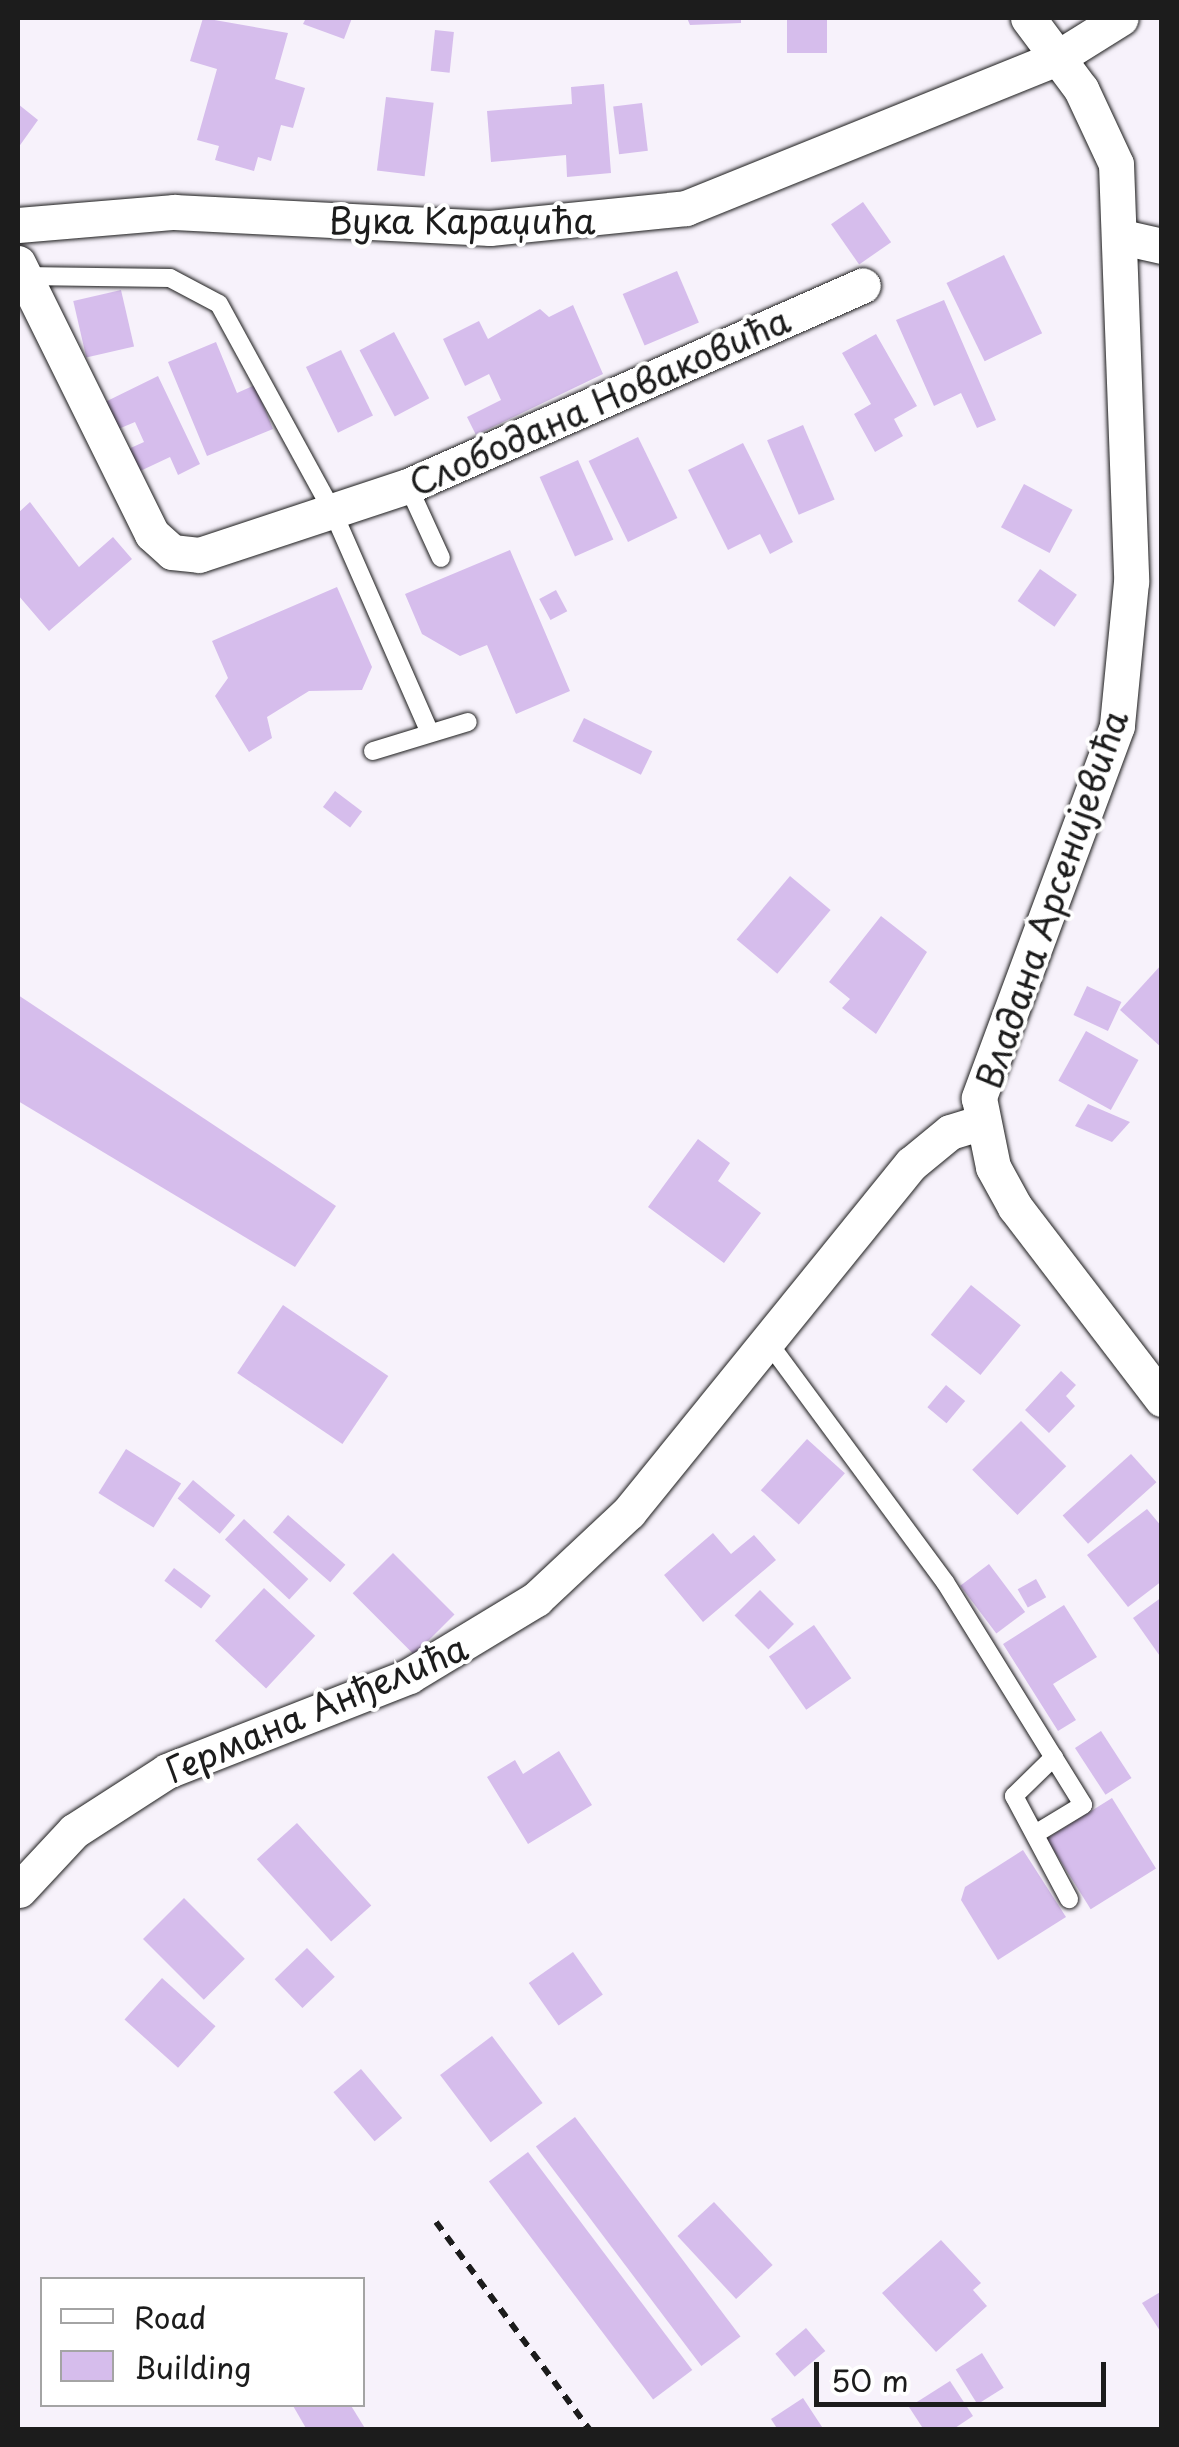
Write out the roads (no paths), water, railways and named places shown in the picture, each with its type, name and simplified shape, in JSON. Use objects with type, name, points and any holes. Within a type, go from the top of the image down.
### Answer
[{"type":"street","name":"Владана Арсенијевића","points":[[1028,18],[1057,58],[1116,164],[1146,588],[1117,726],[988,1056],[982,1122],[1015,1207],[1162,1399]]},
{"type":"street","name":"Вука Караџића","points":[[18,225],[174,212],[490,228],[600,223],[686,208],[1057,58],[1121,18]]},
{"type":"street","points":[[1122,237],[1162,246]]},
{"type":"street","name":"Слободана Новаковића","points":[[21,270],[152,534],[172,552],[199,555],[408,486],[864,285]]},
{"type":"street","name":"Германа Анђелића","points":[[19,1890],[74,1831],[167,1770],[409,1676],[522,1610],[629,1512],[911,1164],[950,1132],[982,1122]]},
{"type":"lane","name":"Слободана Новаковића","points":[[21,270],[119,272],[208,294],[233,323],[333,512],[429,731]]},
{"type":"lane","points":[[408,486],[440,558]]},
{"type":"lane","points":[[373,751],[468,722]]},
{"type":"lane","points":[[768,1342],[945,1582],[1083,1805],[1035,1834]]},
{"type":"lane","points":[[1054,1757],[1014,1796],[1069,1899]]}]
